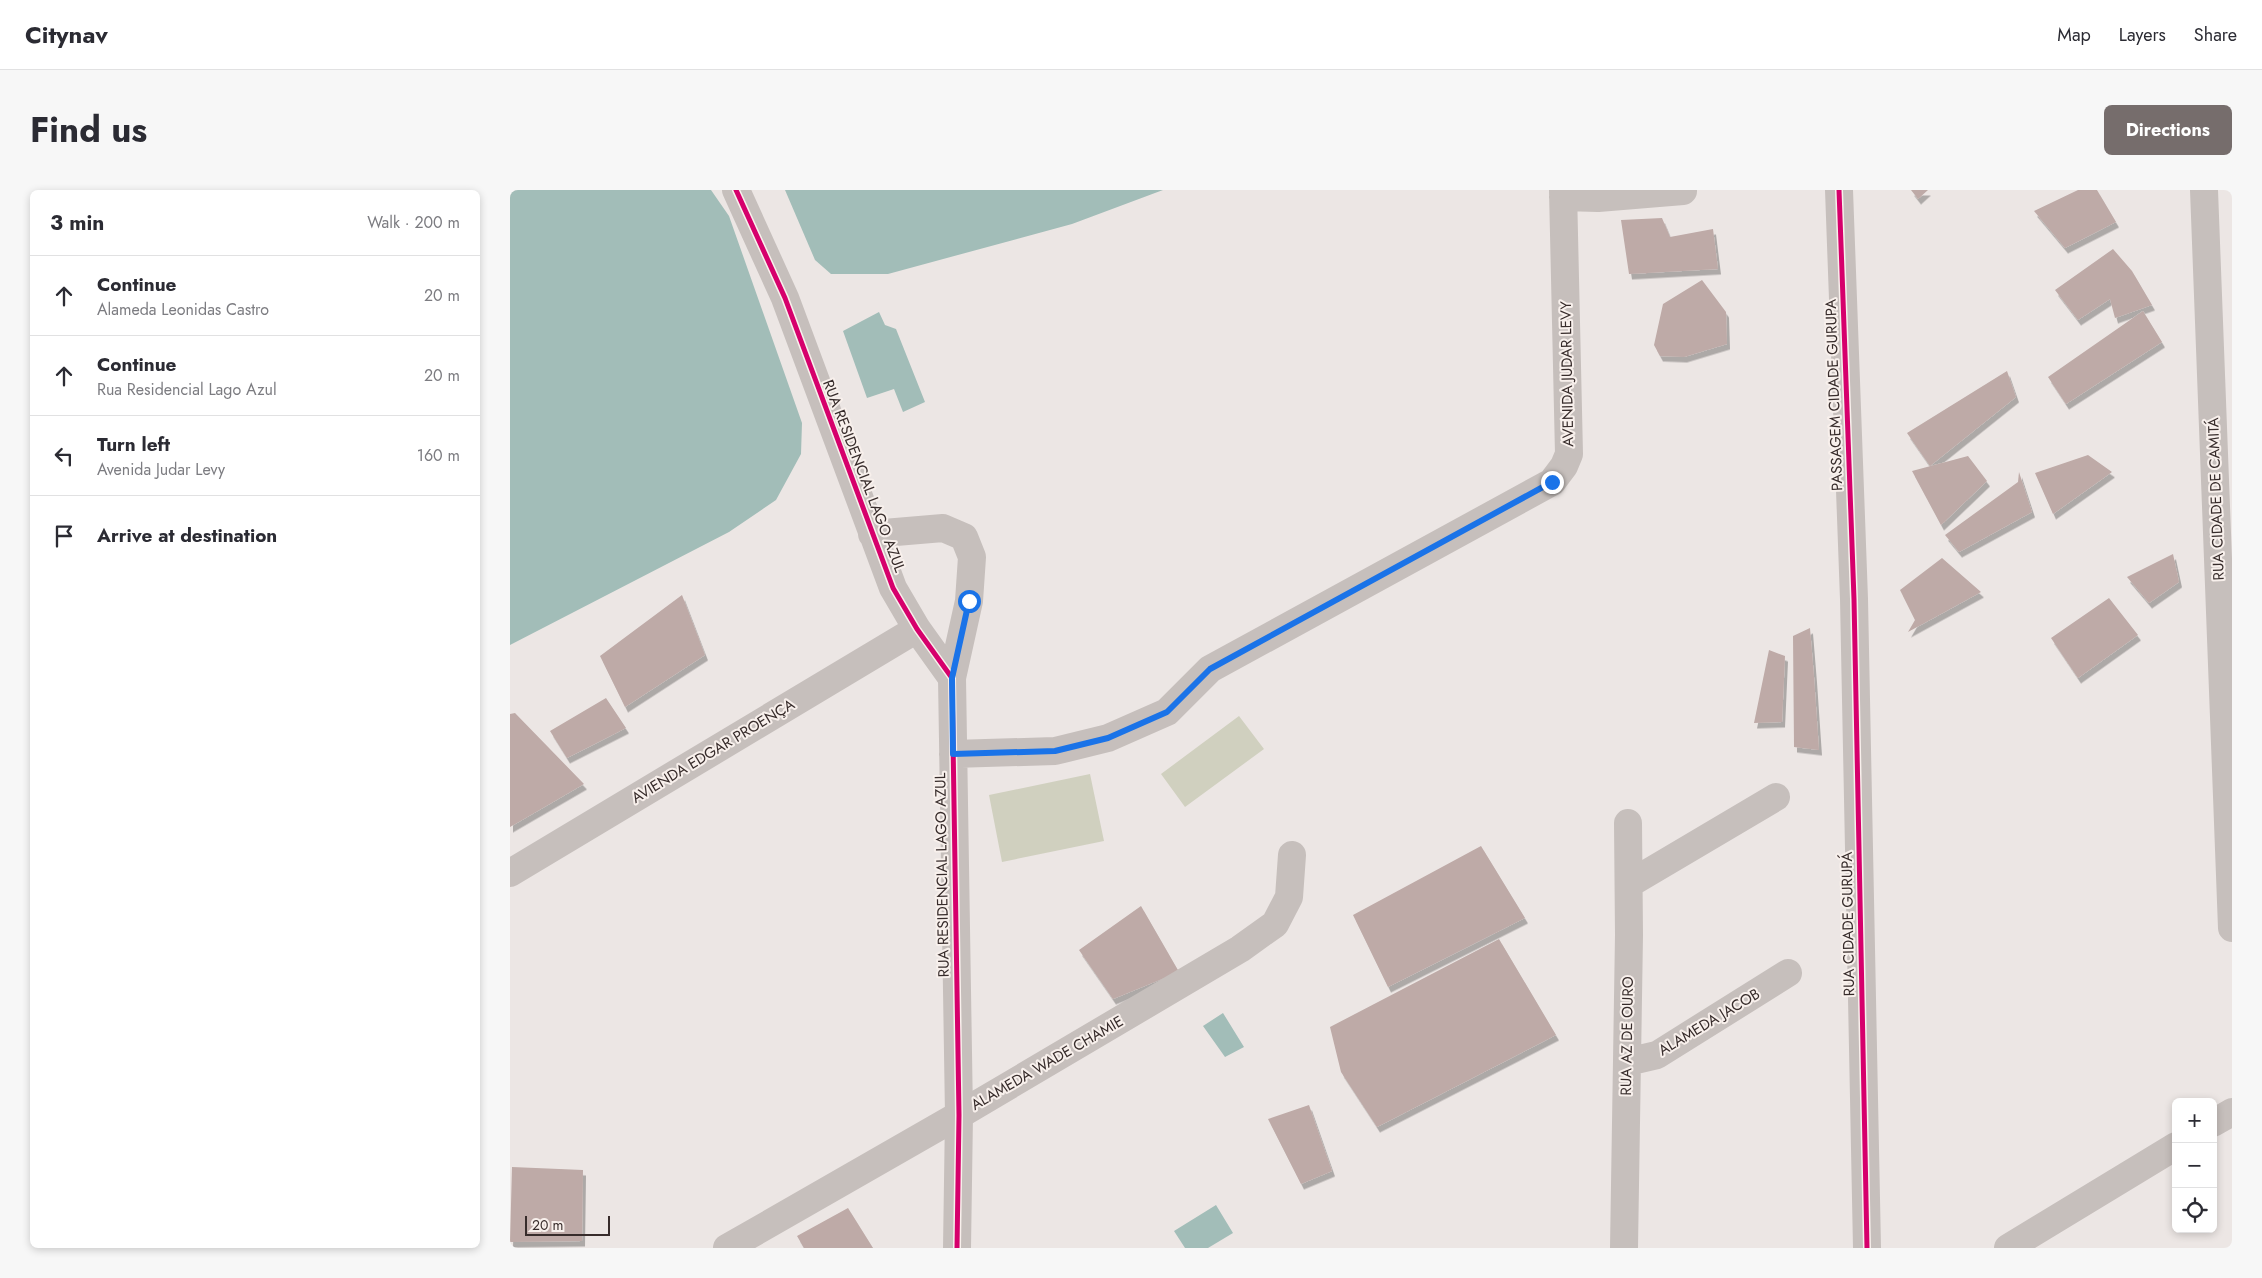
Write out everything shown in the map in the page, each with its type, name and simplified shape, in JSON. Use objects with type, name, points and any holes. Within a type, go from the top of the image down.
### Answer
[{"type":"street","name":"RUA RESIDENCIAL LAGO AZUL","points":[[736,190],[784,298],[893,588],[917,629],[952,678],[958,1115],[957,1248]]},
{"type":"street","points":[[1563,193],[1598,198],[1683,190]]},
{"type":"street","name":"PASSAGEM CIDADE GURUPA","points":[[1840,190],[1854,598]]},
{"type":"street","name":"RUA CIDADE DE CAMITÁ","points":[[2204,190],[2232,928]]},
{"type":"street","name":"AVENIDA JUDAR LEVY","points":[[953,754],[1055,751],[1108,738],[1167,712],[1210,669],[1552,482],[1564,466],[1569,454],[1563,193]]},
{"type":"street","points":[[872,534],[944,528],[964,537],[972,557],[969,601],[952,678]]},
{"type":"street","name":"RUA CIDADE GURUPÁ","points":[[1854,598],[1867,1248]]},
{"type":"street","name":"AVIENDA EDGAR PROENÇA","points":[[510,873],[917,629]]},
{"type":"street","points":[[1629,884],[1776,797]]},
{"type":"street","name":"RUA AZ DE OURO","points":[[1624,1248],[1629,884],[1628,823]]},
{"type":"street","name":"ALAMEDA WADE CHAMIE","points":[[727,1248],[1240,949],[1275,924],[1289,897],[1292,855]]},
{"type":"street","name":"ALAMEDA JACOB","points":[[1627,1062],[1657,1055],[1788,973]]},
{"type":"street","points":[[2217,1121],[2232,1112]]},
{"type":"street","points":[[2008,1248],[2172,1148]]},
{"type":"green space","points":[[1239,716],[1264,749],[1185,807],[1161,774]]},
{"type":"green space","points":[[1090,774],[1104,841],[1002,862],[989,795]]},
{"type":"water","points":[[510,190],[711,190],[729,216],[802,423],[801,454],[776,500],[729,532],[510,645]]},
{"type":"water","points":[[785,190],[1163,190],[1072,224],[888,274],[831,274],[815,260]]},
{"type":"water","points":[[879,312],[885,325],[896,329],[925,402],[903,412],[894,389],[867,398],[843,331]]},
{"type":"water","points":[[1223,1013],[1244,1047],[1225,1057],[1203,1026]]},
{"type":"water","points":[[1216,1205],[1233,1233],[1208,1248],[1185,1248],[1174,1231]]},
{"type":"building","points":[[1911,190],[1928,190],[1918,199]]},
{"type":"building","points":[[2078,190],[2097,190],[2116,222],[2065,248],[2034,211]]},
{"type":"building","points":[[1662,218],[1670,237],[1713,229],[1718,269],[1629,274],[1621,220]]},
{"type":"building","points":[[2113,249],[2132,271],[2152,305],[2115,318],[2110,299],[2078,320],[2055,290]]},
{"type":"building","points":[[1702,280],[1726,312],[1727,344],[1684,357],[1660,356],[1654,345],[1663,304]]},
{"type":"building","points":[[2143,311],[2162,342],[2066,404],[2048,377]]},
{"type":"building","points":[[2007,371],[2016,397],[1930,466],[1907,433]]},
{"type":"building","points":[[2088,455],[2112,472],[2053,514],[2035,473]]},
{"type":"building","points":[[1968,456],[1987,481],[1941,525],[1912,471]]},
{"type":"building","points":[[2019,472],[2032,512],[1959,552],[1945,535],[2018,482]]},
{"type":"building","points":[[2173,554],[2179,582],[2149,603],[2127,577]]},
{"type":"building","points":[[1942,558],[1981,592],[1908,632],[1915,620],[1900,590]]},
{"type":"building","points":[[682,595],[705,655],[625,707],[600,656]]},
{"type":"building","points":[[2109,598],[2138,635],[2078,678],[2051,638]]},
{"type":"building","points":[[1810,628],[1819,750],[1794,747],[1793,636]]},
{"type":"building","points":[[1769,650],[1785,656],[1782,722],[1754,723]]},
{"type":"building","points":[[606,698],[626,728],[567,758],[550,731]]},
{"type":"building","points":[[515,713],[584,784],[510,827],[510,714]]},
{"type":"building","points":[[1481,846],[1525,918],[1388,987],[1353,915]]},
{"type":"building","points":[[1141,906],[1179,972],[1113,999],[1079,950]]},
{"type":"building","points":[[1499,939],[1556,1035],[1377,1127],[1341,1072],[1330,1027]]},
{"type":"building","points":[[1309,1105],[1332,1171],[1301,1184],[1268,1119]]},
{"type":"building","points":[[512,1167],[583,1170],[582,1241],[510,1242]]},
{"type":"building","points":[[848,1208],[873,1248],[804,1248],[797,1236]]},
{"type":"cycle path","points":[[736,190],[785,298],[893,588],[917,629],[952,678],[959,1115],[957,1248]]},
{"type":"cycle path","points":[[1839,190],[1854,599],[1867,1248]]},
{"type":"route","points":[[969,601],[952,678],[953,754],[1055,751],[1108,738],[1167,712],[1210,669],[1278,630],[1552,482]]}]
